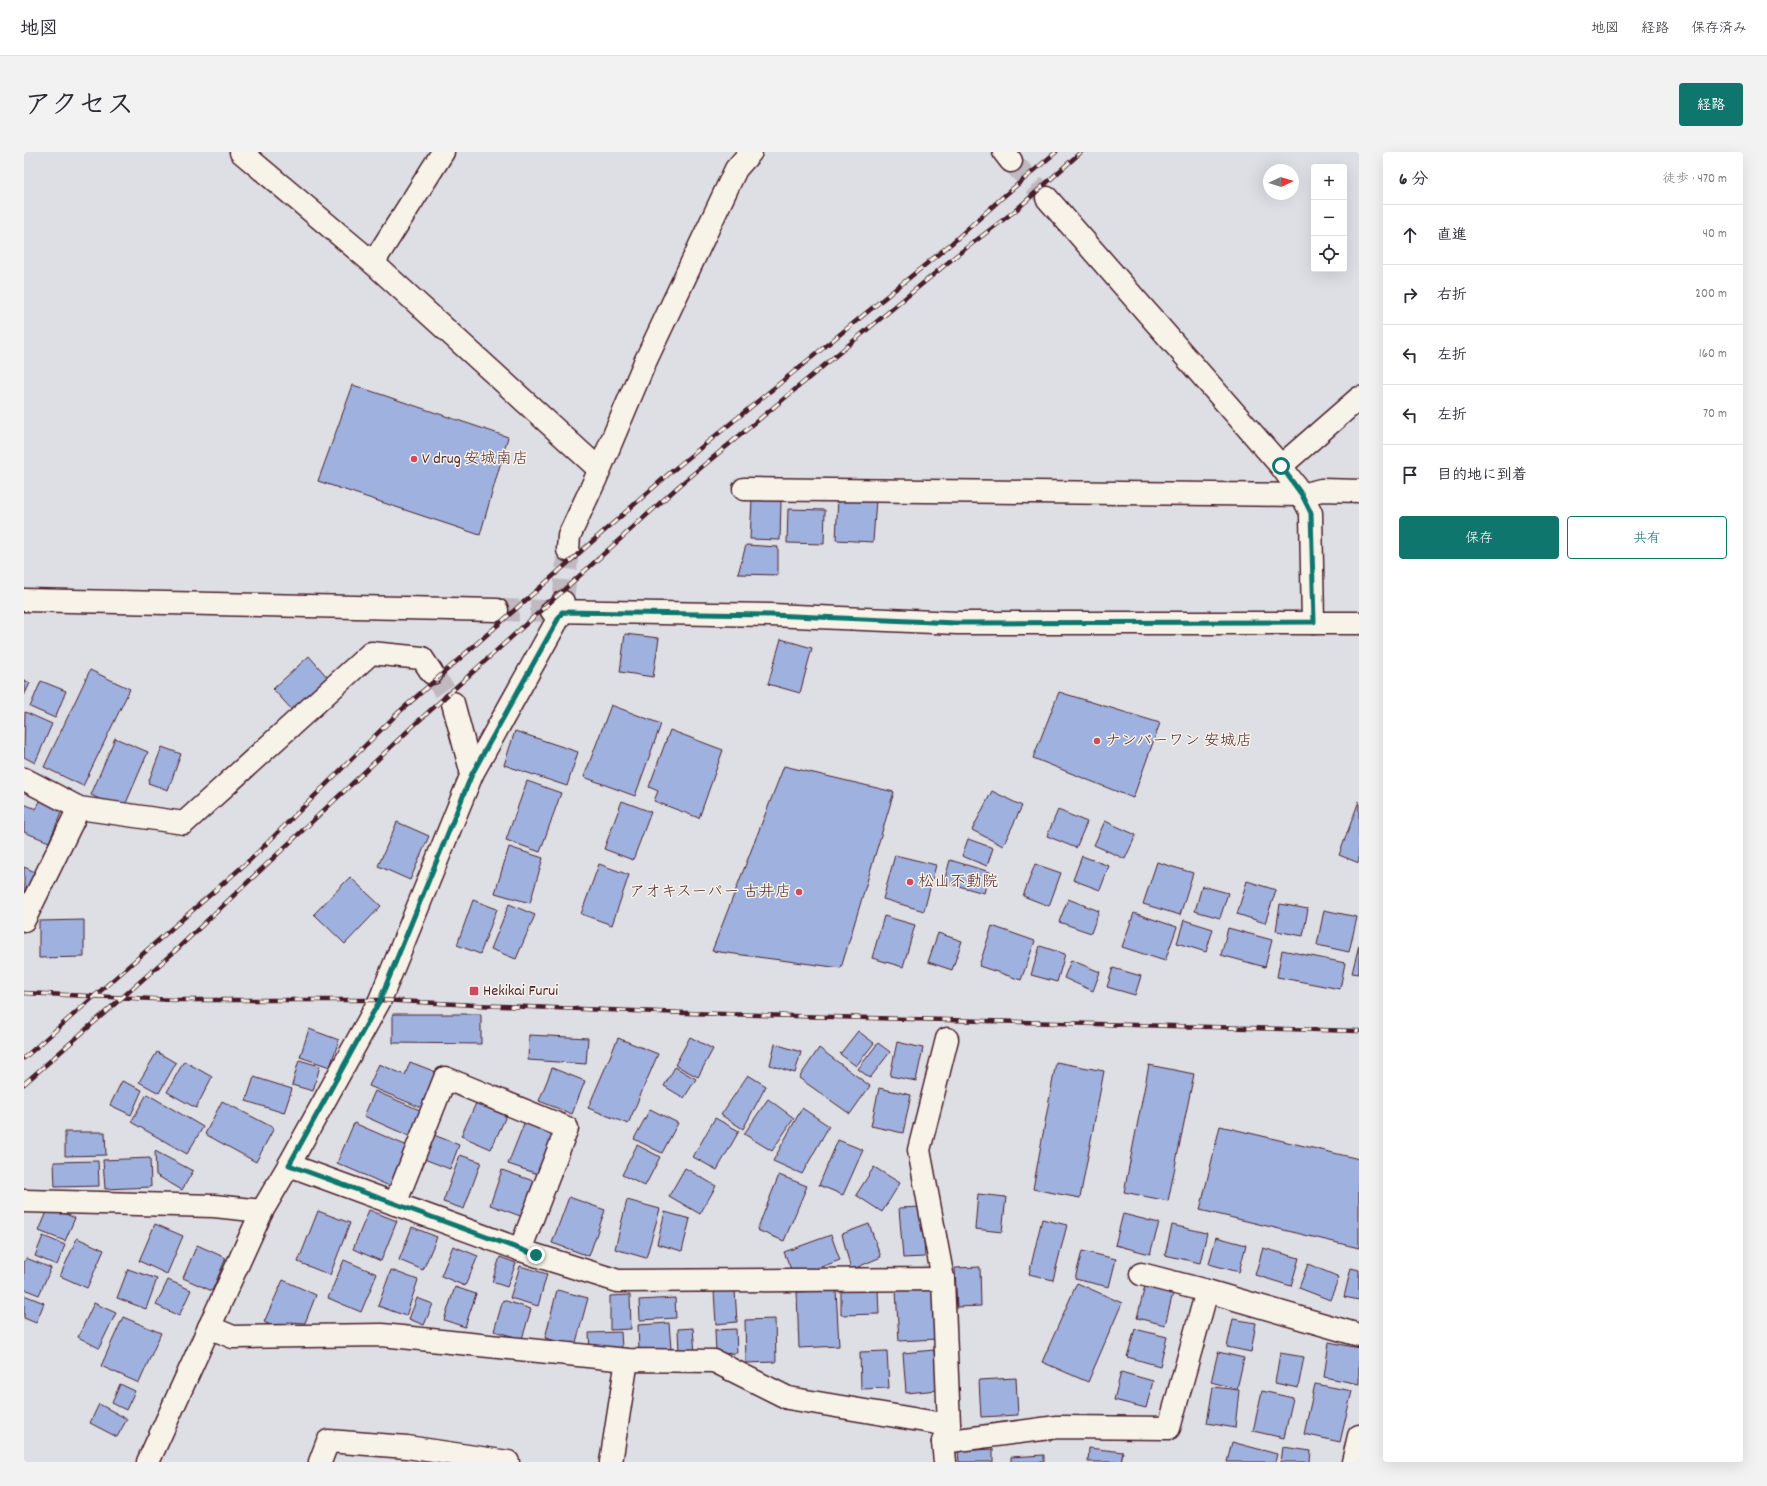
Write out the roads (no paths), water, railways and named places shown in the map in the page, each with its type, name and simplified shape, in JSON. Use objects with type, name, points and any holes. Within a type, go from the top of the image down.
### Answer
[{"type":"street","points":[[241,152],[373,263],[599,469]]},
{"type":"street","points":[[373,263],[443,152]]},
{"type":"street","points":[[568,550],[569,536],[644,362],[736,169],[752,152]]},
{"type":"street","points":[[1047,198],[1281,466],[1302,495],[1311,513],[1314,622]]},
{"type":"street","points":[[1281,466],[1359,398]]},
{"type":"street","points":[[744,489],[1302,495],[1321,490],[1359,491]]},
{"type":"street","points":[[24,600],[497,610]]},
{"type":"street","points":[[148,1462],[262,1211],[380,1000],[472,774],[559,608],[956,623],[1359,623]]},
{"type":"street","points":[[24,779],[79,808],[184,823],[371,653],[422,658],[432,673]]},
{"type":"street","points":[[453,703],[472,774]]},
{"type":"street","points":[[24,920],[79,808]]},
{"type":"street","points":[[946,1443],[942,1279],[919,1150],[947,1039]]},
{"type":"street","points":[[395,1204],[445,1078],[567,1128],[520,1250]]},
{"type":"street","points":[[289,1165],[520,1250],[618,1282],[942,1279]]},
{"type":"street","points":[[24,1201],[214,1206],[262,1211]]},
{"type":"street","points":[[1141,1274],[1207,1291],[1359,1335]]},
{"type":"street","points":[[209,1327],[233,1337],[382,1335],[627,1360],[714,1361],[788,1398],[946,1443],[1057,1427],[1169,1428],[1207,1291]]},
{"type":"street","points":[[612,1462],[627,1360]]},
{"type":"street","points":[[320,1462],[328,1441],[407,1447],[434,1457],[508,1462]]},
{"type":"tunnel","points":[[1011,161],[1047,198]]},
{"type":"tunnel","points":[[563,602],[568,550]]},
{"type":"tunnel","points":[[497,610],[552,611]]},
{"type":"tunnel","points":[[432,673],[453,703]]},
{"type":"railway","points":[[24,1058],[251,859],[398,713],[671,472],[952,243],[1056,152]]},
{"type":"railway","points":[[24,1084],[175,951],[413,726],[680,485],[957,255],[1016,210],[1081,152]]},
{"type":"railway","points":[[24,993],[175,1000],[380,1000],[686,1013],[1359,1031]]},
{"type":"place","name":"V drug 安城南店","points":[[414,459]]},
{"type":"place","name":"ナンバーワン 安城店","points":[[1097,741]]},
{"type":"place","name":"松山不動院","points":[[910,882]]},
{"type":"place","name":"アオキスーパー 古井店","points":[[799,892]]},
{"type":"place","name":"Hekikai Furui","points":[[474,991]]}]
